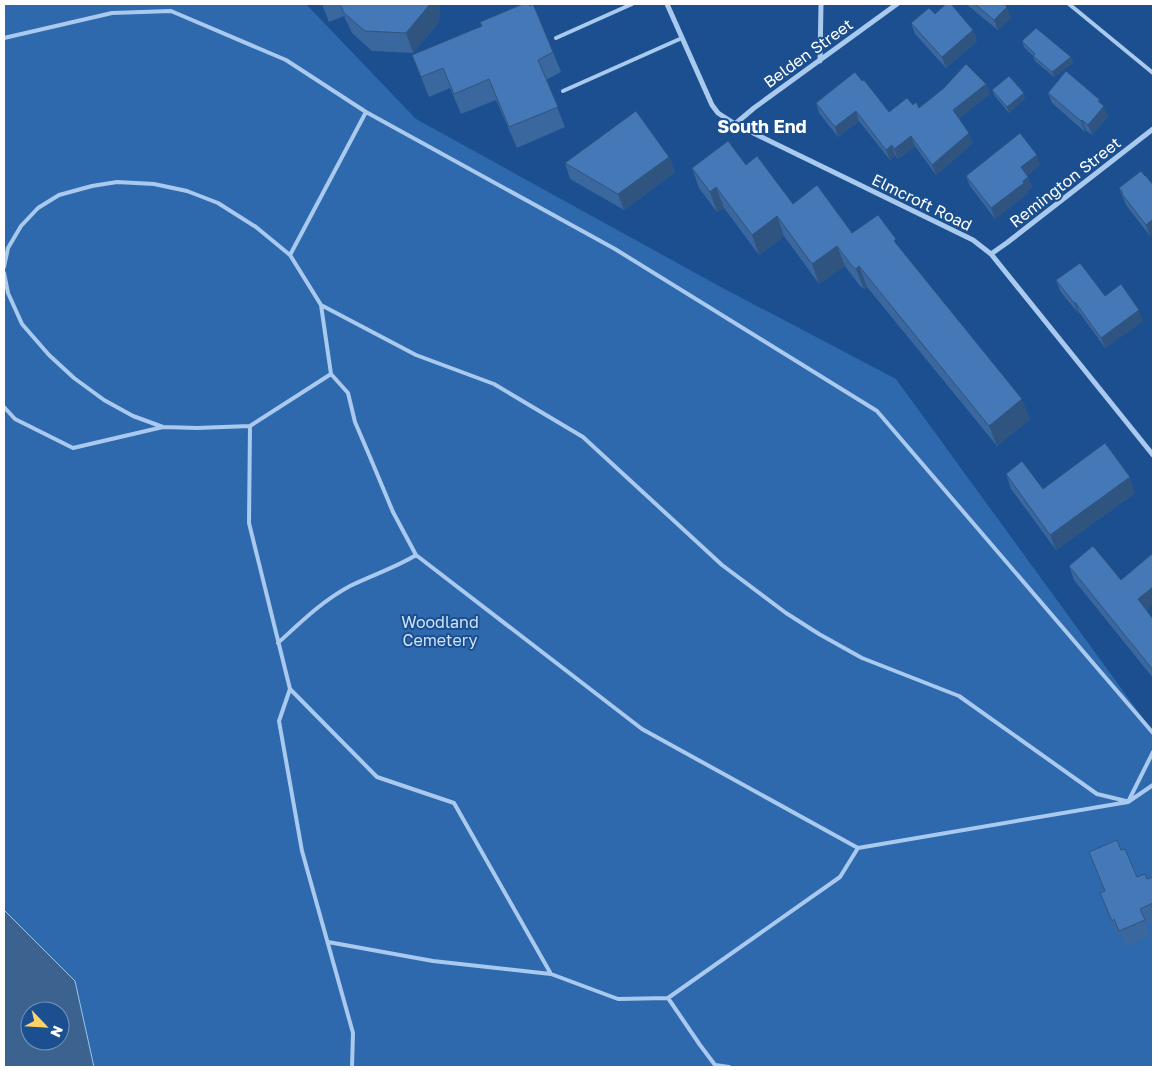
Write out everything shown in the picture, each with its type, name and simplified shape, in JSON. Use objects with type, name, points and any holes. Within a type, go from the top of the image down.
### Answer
[{"type":"street","name":"Elmcroft Road","points":[[666,4],[712,105],[724,118],[972,240],[991,254],[1153,454]]},
{"type":"street","points":[[820,61],[821,4]]},
{"type":"street","name":"Belden Street","points":[[735,124],[897,4]]},
{"type":"street","name":"Remington Street","points":[[991,254],[1153,129]]},
{"type":"lane","points":[[556,38],[632,4]]},
{"type":"lane","points":[[1069,4],[1153,73]]},
{"type":"lane","points":[[4,38],[112,13],[171,11],[286,60],[366,112],[615,249],[877,411],[1153,733]]},
{"type":"lane","points":[[563,91],[682,38]]},
{"type":"lane","points":[[290,255],[366,112]]},
{"type":"lane","points":[[4,267],[8,248],[20,226],[38,208],[60,196],[92,186],[117,182],[154,184],[187,191],[218,203],[256,227],[290,255],[321,305],[331,374],[348,393],[355,422],[393,512],[416,555],[642,729],[858,848],[1128,802],[1153,785]]},
{"type":"lane","points":[[4,273],[8,293],[22,324],[49,355],[74,378],[104,400],[133,416],[163,428]]},
{"type":"lane","points":[[321,305],[416,355],[494,384],[584,437],[722,565],[786,613],[862,658],[959,696],[1097,794],[1128,802]]},
{"type":"lane","points":[[4,407],[15,419],[73,448],[163,428],[250,426],[331,374]]},
{"type":"lane","points":[[250,426],[249,523],[290,689],[377,777],[454,803],[551,974]]},
{"type":"lane","points":[[278,643],[327,600],[351,586],[405,562],[416,555]]},
{"type":"lane","points":[[290,689],[279,721],[302,851],[353,1034],[352,1067]]},
{"type":"lane","points":[[1128,802],[1153,752]]},
{"type":"lane","points":[[328,942],[433,961],[551,974],[618,999],[668,998],[840,877],[858,848]]},
{"type":"lane","points":[[668,998],[715,1066],[729,1067]]},
{"type":"green space","name":"Woodland Cemetery","points":[[4,4],[306,4],[416,119],[719,286],[896,379],[1153,732],[1153,1067],[94,1067],[75,981],[4,910]]},
{"type":"shaded area","points":[[4,910],[75,981],[94,1067],[4,1067]]},
{"type":"building","points":[[340,4],[430,4],[406,33],[365,31],[344,13]]},
{"type":"building","points":[[523,4],[529,4],[530,6],[533,4],[553,52],[538,60],[558,107],[509,127],[489,79],[454,94],[443,68],[421,77],[412,55],[482,26],[480,22]]},
{"type":"building","points":[[946,4],[951,4],[973,30],[942,57],[911,23],[929,8],[935,14]]},
{"type":"building","points":[[975,4],[1004,4],[1007,7],[994,20]]},
{"type":"building","points":[[1036,28],[1071,57],[1052,72],[1033,56],[1035,54],[1022,41]]},
{"type":"building","points":[[966,64],[986,84],[953,110],[969,133],[932,165],[911,136],[894,149],[892,145],[886,150],[856,111],[835,127],[816,103],[855,72],[862,81],[864,80],[889,112],[907,98],[913,105],[916,102],[919,108],[944,88]]},
{"type":"building","points":[[1066,71],[1100,100],[1098,101],[1104,106],[1088,125],[1048,93]]},
{"type":"building","points":[[1009,76],[1024,93],[1007,107],[992,90]]},
{"type":"building","points":[[636,111],[669,157],[618,194],[565,163]]},
{"type":"building","points":[[1020,133],[1037,155],[1021,167],[1028,177],[1023,181],[1024,183],[991,208],[966,176]]},
{"type":"building","points":[[728,141],[746,165],[757,156],[793,204],[817,185],[852,233],[878,215],[896,239],[894,241],[1022,399],[989,426],[859,266],[856,269],[852,266],[837,246],[812,264],[777,216],[752,235],[716,187],[710,192],[692,168]]},
{"type":"building","points":[[1141,171],[1153,185],[1153,219],[1146,225],[1119,188]]},
{"type":"building","points":[[1080,263],[1105,296],[1121,284],[1139,310],[1101,338],[1075,302],[1056,280]]},
{"type":"building","points":[[1105,443],[1130,477],[1050,535],[1006,474],[1022,461],[1043,489]]},
{"type":"building","points":[[1093,546],[1121,580],[1153,553],[1153,587],[1138,599],[1153,619],[1153,670],[1069,566]]},
{"type":"building","points":[[1117,840],[1121,850],[1125,849],[1137,877],[1145,874],[1147,879],[1153,877],[1153,903],[1140,909],[1145,920],[1119,931],[1114,919],[1112,921],[1100,893],[1105,891],[1089,852]]},
{"type":"district","name":"South End","points":[[762,127]]}]
